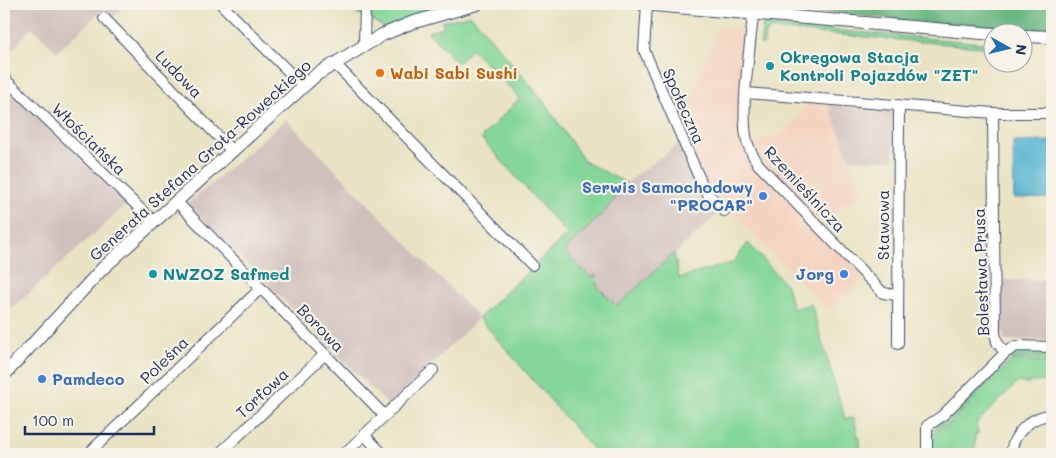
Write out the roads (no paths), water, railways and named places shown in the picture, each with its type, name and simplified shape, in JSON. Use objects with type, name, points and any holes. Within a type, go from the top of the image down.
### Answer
[{"type":"street","points":[[221,4],[303,86]]},
{"type":"street","points":[[364,45],[365,4]]},
{"type":"street","name":"Generała Stefana Grota-Roweckiego","points":[[4,375],[102,270],[153,221],[303,86],[334,62],[364,45],[411,23],[477,4]]},
{"type":"street","points":[[642,4],[753,15],[984,33]]},
{"type":"street","name":"Społeczna","points":[[646,4],[644,50],[701,182],[708,194],[724,211]]},
{"type":"street","name":"Rzemieślnicza","points":[[753,15],[746,93],[746,136],[751,152],[758,164],[883,293],[897,295]]},
{"type":"street","name":"Ludowa","points":[[104,18],[231,150]]},
{"type":"street","points":[[1034,36],[1052,37]]},
{"type":"street","points":[[334,62],[532,265]]},
{"type":"street","name":"Włościańska","points":[[4,78],[153,221]]},
{"type":"street","points":[[746,93],[993,113],[1052,113]]},
{"type":"street","name":"Stawowa","points":[[898,344],[899,105]]},
{"type":"street","name":"Bolesława Prusa","points":[[927,454],[927,426],[942,416],[1005,353],[997,342],[995,333],[993,113]]},
{"type":"street","name":"Borowa","points":[[176,201],[384,415]]},
{"type":"street","name":"Poleśna","points":[[88,454],[261,288]]},
{"type":"street","points":[[1005,353],[1016,346],[1052,347]]},
{"type":"street","name":"Torfowa","points":[[219,454],[326,354]]},
{"type":"street","points":[[344,454],[432,370]]},
{"type":"street","points":[[1011,454],[1012,442],[1019,432],[1042,416],[1052,415]]},
{"type":"street","points":[[364,435],[383,454]]},
{"type":"water","points":[[1052,141],[1052,198],[1014,199],[1013,142]]},
{"type":"place","name":"Okręgowa Stacja Kontroli Pojazdów \"ZET\"","points":[[770,66]]},
{"type":"place","name":"Wabi Sabi Sushi","points":[[380,73]]},
{"type":"place","name":"Serwis Samochodowy \"PROCAR\"","points":[[763,196]]},
{"type":"place","name":"NWZOZ Safmed","points":[[153,274]]},
{"type":"place","name":"Jorg","points":[[844,274]]},
{"type":"place","name":"Pamdeco","points":[[42,379]]}]
